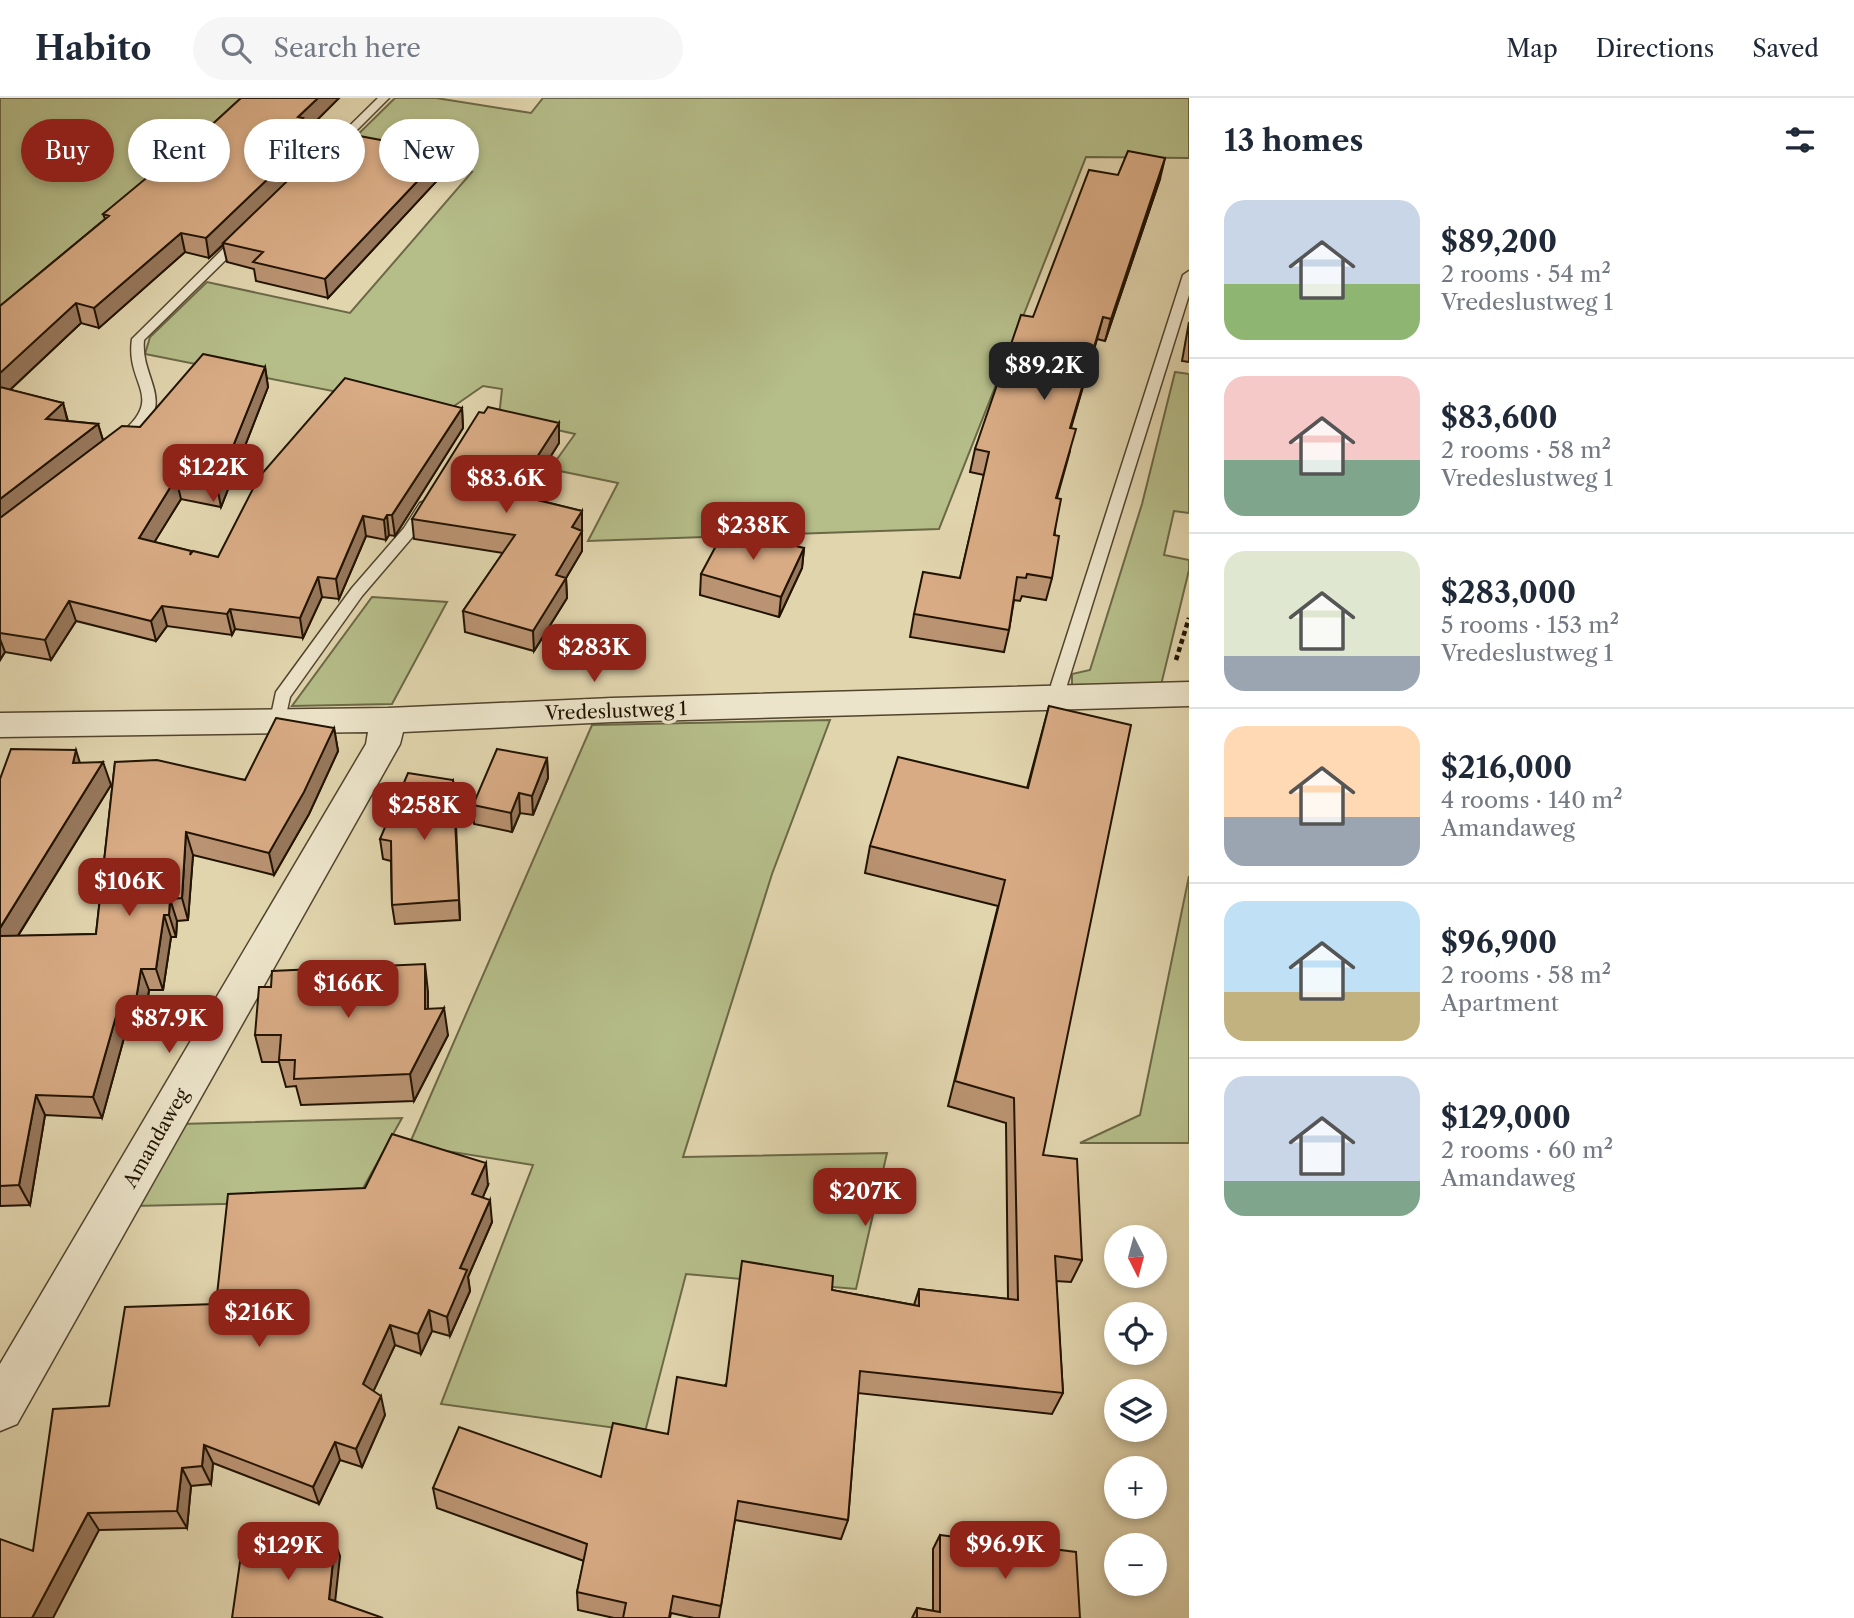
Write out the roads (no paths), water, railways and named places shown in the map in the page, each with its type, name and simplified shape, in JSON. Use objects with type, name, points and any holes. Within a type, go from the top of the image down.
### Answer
[{"type":"street","name":"Vredeslustweg 1","points":[[0,725],[388,720],[1189,694]]},
{"type":"street","name":"Amandaweg","points":[[0,1408],[383,744],[388,720]]},
{"type":"lane","points":[[363,119],[384,98]]},
{"type":"lane","points":[[111,447],[142,424],[151,397],[135,355],[138,339],[256,223]]},
{"type":"lane","points":[[1061,697],[1059,685],[1189,275]]},
{"type":"lane","points":[[278,720],[282,696],[357,592],[410,531],[431,496]]}]
